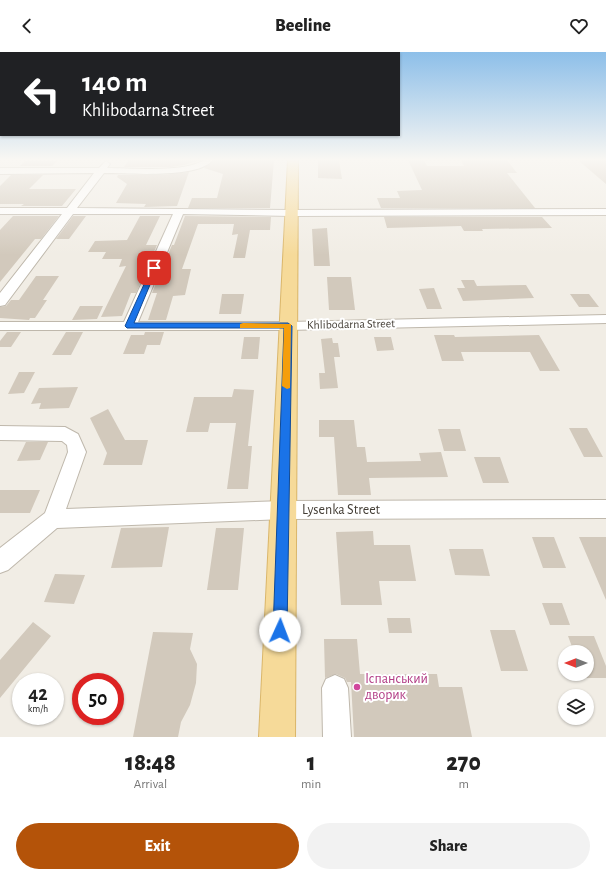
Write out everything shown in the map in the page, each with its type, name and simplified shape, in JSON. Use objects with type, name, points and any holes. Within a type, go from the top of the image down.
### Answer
[{"type":"main road","points":[[277,737],[292,192]]},
{"type":"street","points":[[0,302],[85,192]]},
{"type":"street","points":[[129,326],[179,211]]},
{"type":"street","points":[[0,212],[606,212]]},
{"type":"street","name":"Khlibodarna Street","points":[[0,326],[288,326],[606,319]]},
{"type":"street","points":[[0,433],[64,434],[70,436],[76,443],[77,452],[53,519],[0,562]]},
{"type":"street","name":"Lysenka Street","points":[[53,519],[284,510],[606,509]]},
{"type":"street","points":[[334,688],[336,737]]},
{"type":"building","points":[[0,192],[74,192],[62,206],[21,206],[24,204],[0,204]]},
{"type":"building","points":[[122,192],[182,192],[177,206],[144,207],[146,204],[116,203]]},
{"type":"building","points":[[219,192],[271,192],[270,208],[188,208],[192,198],[217,198]]},
{"type":"building","points":[[397,192],[522,192],[535,208],[381,208],[377,198],[400,198]]},
{"type":"building","points":[[13,216],[59,216],[41,239],[35,239],[0,282],[0,230]]},
{"type":"building","points":[[73,216],[86,216],[69,239],[56,239]]},
{"type":"building","points":[[140,216],[160,216],[146,245],[157,245],[136,293],[131,293],[122,316],[101,317],[126,266],[119,267],[122,259],[102,259],[106,252],[88,252],[95,241],[127,240]]},
{"type":"building","points":[[185,216],[271,217],[270,230],[250,230],[245,258],[233,258],[238,234],[232,235],[234,224],[198,224],[182,269],[191,269],[185,295],[173,296],[166,320],[148,320],[157,293],[152,293],[172,245],[174,245]]},
{"type":"building","points":[[384,217],[542,217],[552,228],[482,229],[483,231],[464,231],[461,226],[387,228]]},
{"type":"building","points":[[327,228],[330,266],[314,266],[312,229]]},
{"type":"building","points":[[36,276],[59,276],[43,300],[47,300],[35,318],[30,318],[29,320],[0,318],[0,307],[6,306],[11,300],[19,300]]},
{"type":"building","points":[[327,277],[351,277],[355,310],[329,310]]},
{"type":"building","points":[[461,280],[474,280],[477,286],[526,285],[534,298],[463,301],[457,288],[465,288]]},
{"type":"building","points":[[434,288],[442,309],[427,309],[419,289]]},
{"type":"building","points":[[222,294],[244,294],[241,314],[219,314]]},
{"type":"building","points":[[570,294],[589,294],[599,307],[579,307]]},
{"type":"building","points":[[80,306],[103,306],[97,319],[72,320]]},
{"type":"building","points":[[7,332],[21,332],[11,347],[0,347],[0,341]]},
{"type":"building","points":[[66,332],[83,332],[71,355],[52,355]]},
{"type":"building","points":[[145,332],[164,332],[160,345],[147,345],[144,354],[123,354],[131,335],[144,335]]},
{"type":"building","points":[[434,335],[454,335],[455,337],[539,335],[560,371],[540,371],[530,352],[461,352],[464,361],[442,361]]},
{"type":"building","points":[[244,337],[260,337],[258,359],[241,359]]},
{"type":"building","points":[[374,337],[391,337],[394,350],[377,351]]},
{"type":"building","points":[[332,338],[333,343],[338,343],[340,357],[334,357],[338,388],[320,389],[319,373],[325,373],[321,339]]},
{"type":"building","points":[[19,372],[35,372],[24,393],[8,394]]},
{"type":"building","points":[[78,387],[69,408],[39,409],[41,403],[31,404],[39,388]]},
{"type":"building","points":[[234,389],[254,390],[248,446],[252,446],[248,489],[227,489],[236,423],[210,423],[208,432],[186,432],[194,397],[232,397]]},
{"type":"building","points":[[108,409],[125,440],[148,440],[142,465],[103,465],[107,453],[90,418]]},
{"type":"building","points":[[319,420],[354,420],[357,447],[365,447],[367,462],[421,461],[419,453],[441,452],[448,477],[369,478],[371,495],[338,495],[334,437],[319,437]]},
{"type":"building","points":[[569,428],[587,428],[603,457],[584,457]]},
{"type":"building","points":[[438,429],[460,429],[466,451],[444,451]]},
{"type":"building","points":[[26,442],[48,442],[40,460],[17,461]]},
{"type":"building","points":[[474,457],[500,457],[509,483],[483,483]]},
{"type":"building","points":[[0,490],[40,490],[30,513],[0,513]]},
{"type":"building","points":[[169,527],[162,567],[111,568],[121,528]]},
{"type":"building","points":[[216,528],[244,528],[238,590],[207,590]]},
{"type":"building","points":[[373,531],[374,545],[410,545],[416,581],[379,581],[382,605],[341,605],[336,532]]},
{"type":"building","points":[[532,537],[554,537],[566,568],[543,568]]},
{"type":"building","points":[[579,537],[606,537],[606,600]]},
{"type":"building","points":[[449,549],[483,549],[490,576],[455,575]]},
{"type":"building","points":[[55,574],[85,575],[74,604],[44,602]]},
{"type":"building","points":[[542,603],[562,603],[570,625],[550,625]]},
{"type":"building","points":[[387,618],[410,618],[412,633],[389,633]]},
{"type":"building","points":[[33,622],[51,636],[21,673],[12,673],[12,683],[0,698],[0,660]]},
{"type":"building","points":[[490,630],[515,630],[528,671],[501,671]]},
{"type":"building","points":[[153,632],[193,633],[190,649],[197,664],[196,683],[190,705],[181,722],[178,737],[133,737]]},
{"type":"building","points":[[568,636],[594,636],[606,666],[606,678],[594,678],[594,645],[571,645]]},
{"type":"building","points":[[324,639],[357,639],[360,674],[437,674],[439,687],[462,687],[472,737],[354,737],[351,682],[347,682],[345,678],[336,674],[325,678]]},
{"type":"slow traffic","points":[[243,326],[288,326],[287,386]]},
{"type":"place","name":"Іспанський дворик","points":[[357,687]]},
{"type":"route","points":[[154,268],[129,326],[288,326],[280,631]]}]
